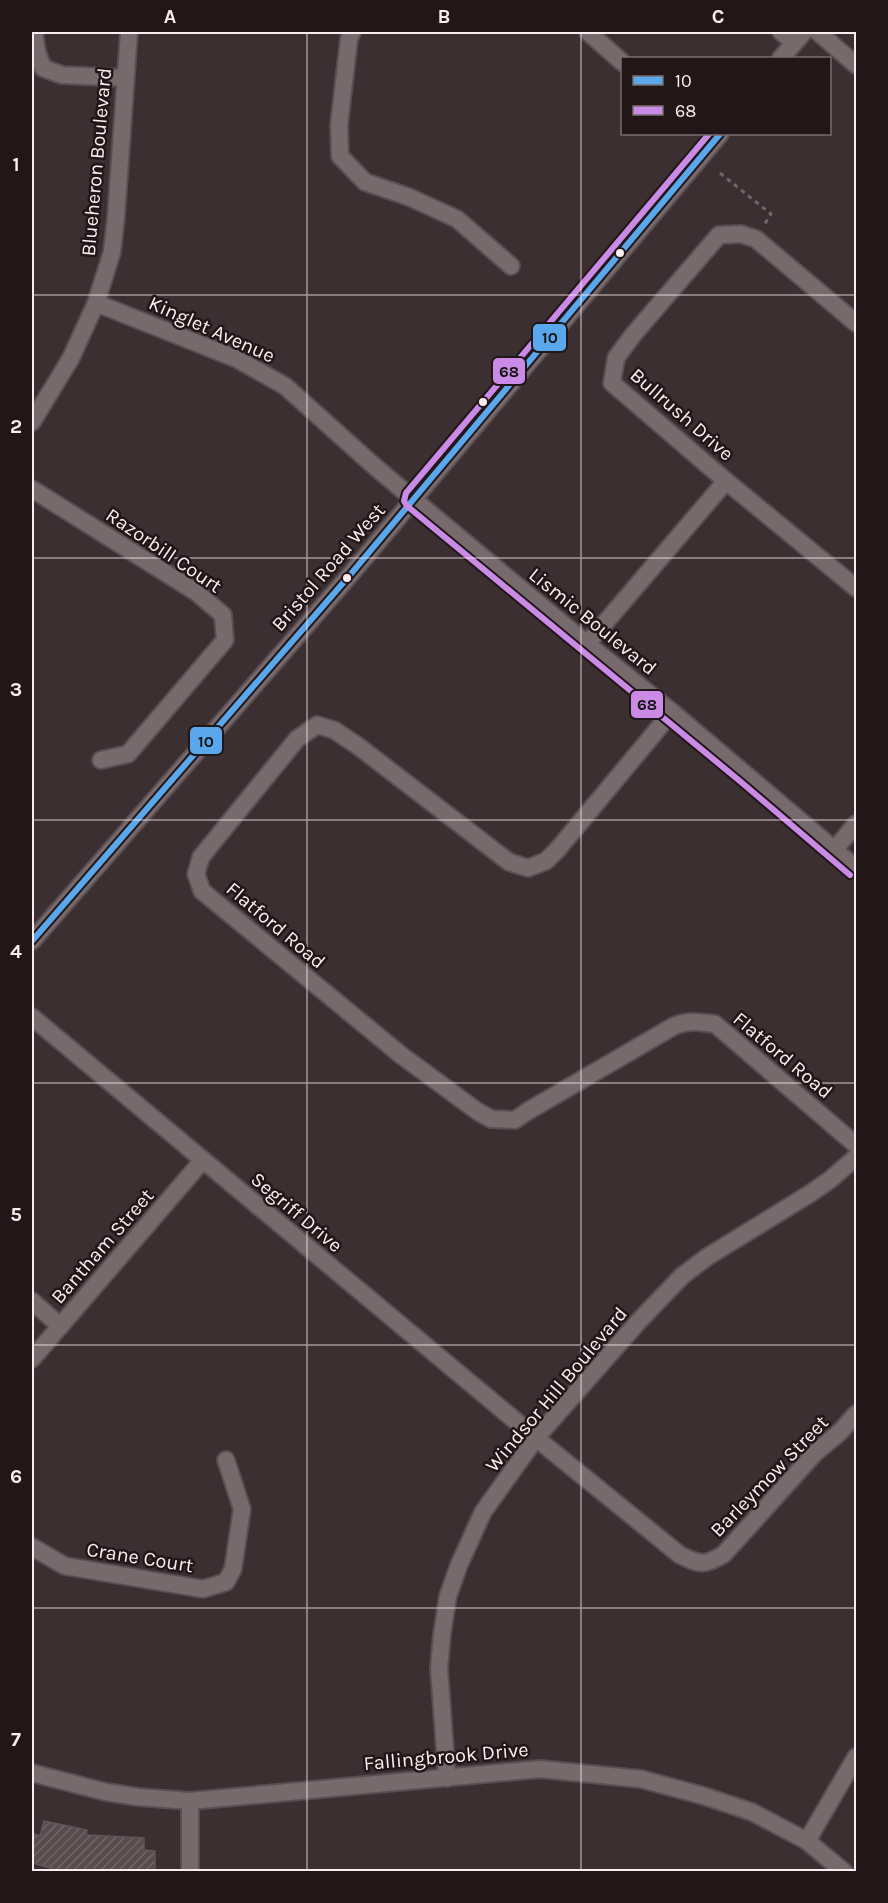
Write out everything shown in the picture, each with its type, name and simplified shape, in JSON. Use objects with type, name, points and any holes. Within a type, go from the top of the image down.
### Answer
[{"type":"street","points":[[34,32],[37,52],[43,68],[62,75],[125,78]]},
{"type":"street","name":"Blueheron Boulevard","points":[[32,422],[71,358],[96,303],[112,252],[129,32]]},
{"type":"street","points":[[352,32],[349,39],[339,124],[340,156],[365,182],[409,197],[457,219],[511,266]]},
{"type":"street","points":[[588,32],[621,61]]},
{"type":"street","points":[[781,32],[800,37],[783,57]]},
{"type":"street","points":[[818,32],[856,64]]},
{"type":"street","name":"Bristol Road West","points":[[32,940],[350,575],[711,136]]},
{"type":"street","name":"Bullrush Drive","points":[[756,239],[741,234],[719,236],[633,335],[616,358],[612,383],[856,588]]},
{"type":"street","points":[[756,239],[856,322]]},
{"type":"street","name":"Kinglet Avenue","points":[[96,303],[237,359],[285,386],[413,499]]},
{"type":"street","points":[[587,644],[726,481]]},
{"type":"street","name":"Razorbill Court","points":[[32,489],[196,592],[223,615],[225,640],[128,754],[101,760]]},
{"type":"street","name":"Lismic Boulevard","points":[[413,499],[672,712],[856,868]]},
{"type":"street","name":"Flatford Road","points":[[672,712],[558,849],[546,861],[528,868],[509,862],[358,746],[334,730],[317,725],[297,739],[282,757],[201,857],[195,874],[202,891],[401,1055],[491,1119],[515,1120],[686,1021],[715,1024],[856,1145]]},
{"type":"street","points":[[835,849],[856,824]]},
{"type":"street","name":"Segriff Drive","points":[[32,1017],[536,1438]]},
{"type":"street","name":"Windsor Hill Boulevard","points":[[447,1778],[439,1668],[448,1596],[483,1512],[536,1438],[639,1321],[682,1276],[707,1257],[811,1193],[856,1157]]},
{"type":"street","name":"Bantham Street","points":[[32,1359],[203,1160]]},
{"type":"street","points":[[32,1301],[60,1326]]},
{"type":"street","name":"Barleymow Street","points":[[536,1438],[680,1555],[697,1563],[709,1563],[724,1554],[815,1452],[840,1432],[856,1414]]},
{"type":"street","name":"Crane Court","points":[[32,1547],[66,1566],[203,1589],[226,1582],[233,1569],[242,1509],[226,1460]]},
{"type":"street","points":[[807,1841],[856,1756]]},
{"type":"street","name":"Fallingbrook Drive","points":[[32,1773],[106,1792],[190,1801],[540,1769],[641,1779],[752,1812],[807,1841],[844,1872]]},
{"type":"street","points":[[190,1801],[190,1872]]},
{"type":"path","points":[[720,173],[771,214],[756,239]]},
{"type":"building","points":[[44,1821],[87,1830],[86,1835],[144,1838],[144,1850],[155,1851],[155,1872],[64,1872],[32,1863],[32,1833],[40,1836]]},
{"type":"transit line","name":"68","points":[[708,135],[406,493],[404,501],[407,506],[850,875]]},
{"type":"transit line","name":"10","points":[[32,941],[350,575],[719,135]]}]
